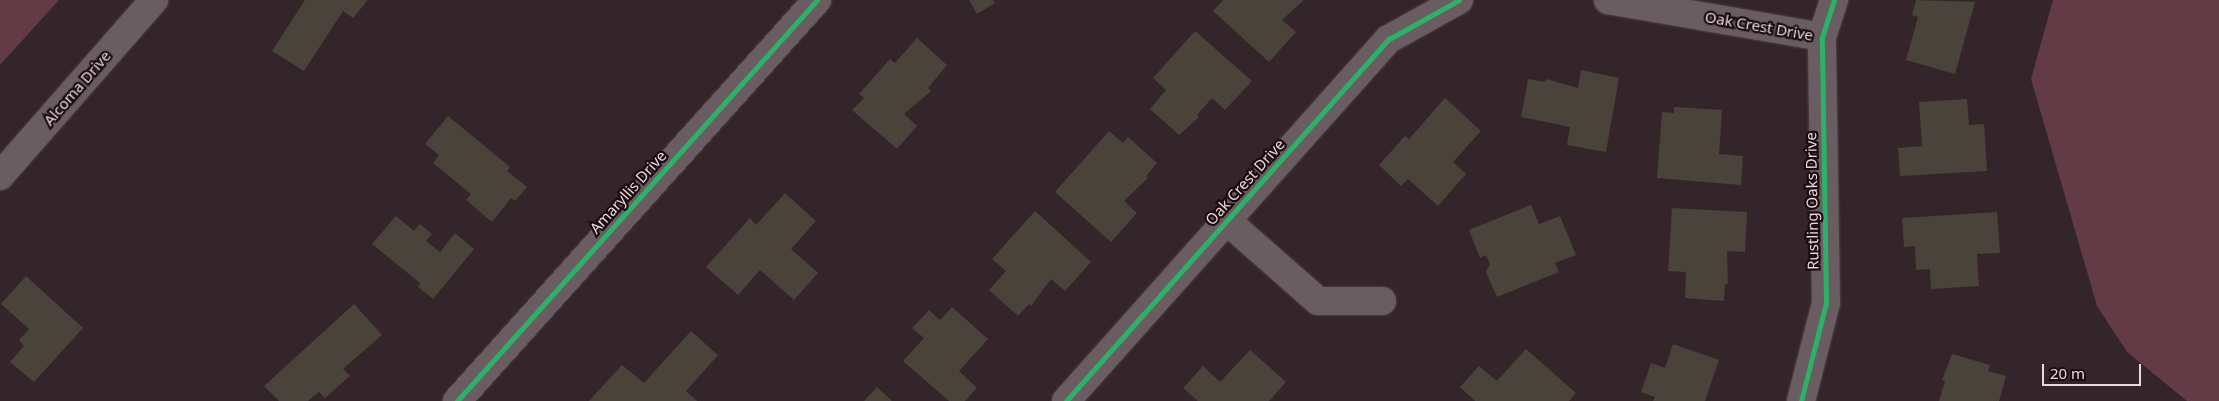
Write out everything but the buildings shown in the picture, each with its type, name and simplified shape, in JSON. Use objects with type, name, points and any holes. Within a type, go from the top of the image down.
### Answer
[{"type":"street","name":"Alcoma Drive","points":[[0,176],[154,0]]},
{"type":"street","name":"Amaryllis Drive","points":[[457,401],[817,0]]},
{"type":"street","name":"Oak Crest Drive","points":[[1066,401],[1388,39],[1459,0]]},
{"type":"street","name":"Oak Crest Drive","points":[[1608,0],[1822,37]]},
{"type":"street","name":"Rustling Oaks Drive","points":[[1801,401],[1826,303],[1822,37],[1834,0]]},
{"type":"street","points":[[1226,221],[1318,301],[1382,301]]},
{"type":"shaded area","points":[[0,0],[59,0],[0,65]]},
{"type":"shaded area","points":[[2053,0],[2219,0],[2219,401],[2187,401],[2127,352],[2097,306],[2031,79]]},
{"type":"cycle path","points":[[457,401],[817,0]]},
{"type":"cycle path","points":[[1066,401],[1389,39],[1459,0]]},
{"type":"cycle path","points":[[1801,401],[1826,303],[1822,37],[1834,0]]}]
